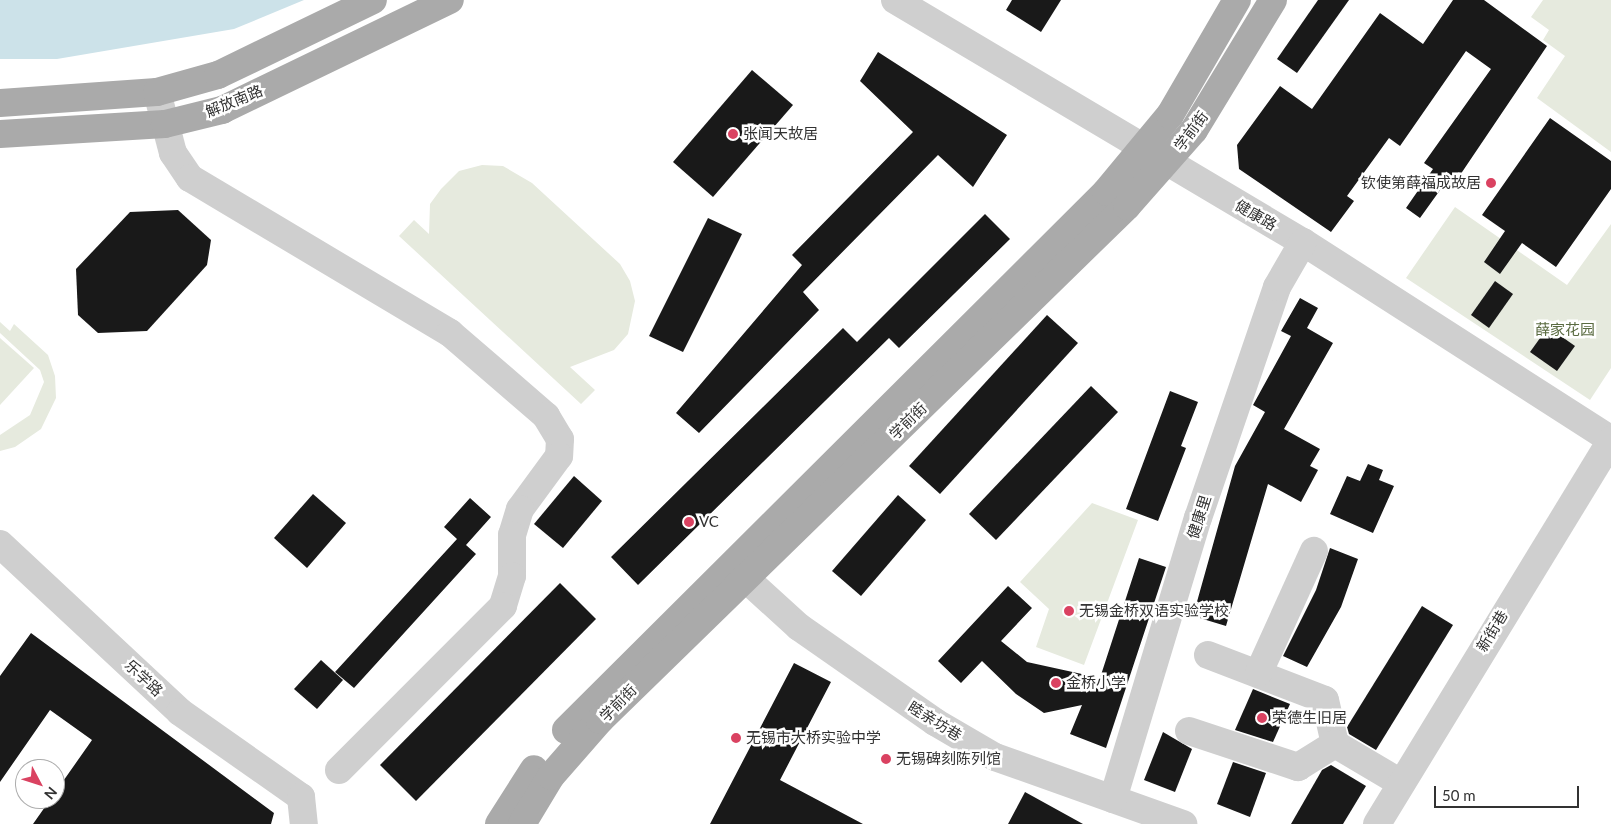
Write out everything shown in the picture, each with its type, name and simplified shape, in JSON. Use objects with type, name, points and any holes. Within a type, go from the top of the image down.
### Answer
[{"type":"main road","name":"解放南路","points":[[0,103],[157,92],[218,75],[373,0]]},
{"type":"main road","name":"解放南路","points":[[0,134],[166,124],[222,110],[450,0]]},
{"type":"main road","name":"学前街","points":[[499,824],[539,761],[590,702],[937,362],[1106,192],[1170,116],[1237,0]]},
{"type":"main road","name":"学前街","points":[[522,824],[551,776],[600,720],[1037,298],[1165,163],[1194,130],[1273,0]]},
{"type":"street","name":"健康路","points":[[895,0],[1165,163],[1302,242],[1608,432]]},
{"type":"street","points":[[157,92],[173,153],[190,178],[450,333],[546,416],[560,438],[559,456],[520,509],[512,535],[512,576],[503,606],[338,770]]},
{"type":"street","name":"健康里","points":[[1113,799],[1204,500],[1277,287],[1302,242]]},
{"type":"street","name":"新街巷","points":[[1377,824],[1608,432]]},
{"type":"street","name":"乐学路","points":[[0,544],[180,712],[301,798],[304,824]]},
{"type":"street","points":[[1259,672],[1314,551]]},
{"type":"street","name":"睦亲坊巷","points":[[745,578],[799,627],[934,722],[995,757],[1113,799],[1142,817],[1183,824]]},
{"type":"street","points":[[1208,655],[1259,672],[1325,700],[1335,744],[1401,784]]},
{"type":"street","points":[[1189,731],[1298,767],[1335,744]]},
{"type":"green space","points":[[1543,0],[1611,0],[1611,152],[1537,98],[1565,56],[1543,40],[1549,30],[1531,17]]},
{"type":"green space","points":[[482,165],[503,166],[532,183],[620,264],[630,281],[635,301],[628,334],[614,350],[570,367],[595,390],[581,404],[399,236],[414,220],[429,234],[430,204],[441,189],[459,171]]},
{"type":"green space","name":"薛家花园","points":[[1455,207],[1567,285],[1611,224],[1611,368],[1590,400],[1406,278]]},
{"type":"green space","points":[[0,322],[10,331],[14,324],[48,355],[55,376],[56,398],[41,429],[15,447],[0,451],[0,435],[30,415],[44,382],[40,370],[0,333]]},
{"type":"green space","points":[[0,338],[34,368],[0,405]]},
{"type":"green space","points":[[1092,503],[1138,520],[1084,665],[1036,647],[1049,609],[1020,582]]},
{"type":"water","points":[[0,0],[304,0],[234,29],[57,59],[0,59]]},
{"type":"building","points":[[1012,0],[1061,0],[1041,32],[1006,10]]},
{"type":"building","points":[[1318,0],[1349,0],[1297,73],[1277,59]]},
{"type":"building","points":[[1453,0],[1484,0],[1547,46],[1454,184],[1448,179],[1420,218],[1406,208],[1433,169],[1424,163],[1491,69],[1466,51],[1400,146],[1389,138],[1347,196],[1354,201],[1331,232],[1239,169],[1237,145],[1280,86],[1312,109],[1380,13],[1423,44]]},
{"type":"building","points":[[878,52],[1007,135],[973,187],[938,155],[803,292],[819,310],[699,433],[676,413],[802,265],[792,255],[913,132],[860,81]]},
{"type":"building","name":"张闻天故居","points":[[752,70],[793,105],[713,197],[673,162]]},
{"type":"building","points":[[1550,118],[1611,161],[1611,189],[1556,267],[1522,243],[1500,274],[1484,262],[1505,231],[1482,215]]},
{"type":"building","points":[[178,210],[211,240],[207,265],[147,331],[98,333],[78,315],[76,269],[130,212]]},
{"type":"building","points":[[985,214],[1010,239],[899,348],[889,338],[638,585],[611,557],[843,328],[857,342]]},
{"type":"building","points":[[708,218],[742,234],[683,352],[649,336]]},
{"type":"building","points":[[1495,281],[1513,294],[1489,328],[1471,315]]},
{"type":"building","points":[[1300,298],[1318,308],[1307,328],[1333,343],[1284,429],[1320,449],[1310,466],[1318,470],[1301,502],[1268,484],[1226,626],[1193,616],[1235,466],[1265,412],[1253,405],[1291,336],[1281,331]]},
{"type":"building","points":[[1047,315],[1078,343],[940,494],[909,466]]},
{"type":"building","points":[[1548,327],[1575,346],[1557,371],[1530,352]]},
{"type":"building","points":[[1091,386],[1118,412],[996,540],[969,514]]},
{"type":"building","points":[[1170,391],[1198,402],[1181,446],[1186,448],[1158,521],[1126,509]]},
{"type":"building","points":[[1368,464],[1383,470],[1379,480],[1394,486],[1373,533],[1330,514],[1347,476],[1360,481]]},
{"type":"building","points":[[574,476],[602,501],[563,548],[534,524]]},
{"type":"building","points":[[313,494],[346,523],[307,568],[274,538]]},
{"type":"building","points":[[898,495],[926,520],[861,596],[832,571]]},
{"type":"building","points":[[470,498],[491,517],[466,545],[476,554],[354,688],[335,672],[457,539],[444,527]]},
{"type":"building","points":[[1330,548],[1358,559],[1341,607],[1307,667],[1283,656],[1316,590]]},
{"type":"building","points":[[1139,558],[1166,567],[1106,748],[1070,734],[1082,705],[1044,713],[1016,694],[982,661],[961,683],[938,661],[1008,586],[1032,608],[1001,641],[1027,662],[1100,678]]},
{"type":"building","points":[[560,583],[596,619],[416,801],[380,765]]},
{"type":"building","points":[[1422,606],[1453,625],[1376,750],[1349,734],[1347,727]]},
{"type":"building","points":[[31,633],[274,813],[271,824],[33,824],[44,809],[65,809],[65,778],[92,740],[50,710],[0,782],[0,676]]},
{"type":"building","points":[[321,660],[343,680],[317,709],[294,689]]},
{"type":"building","points":[[794,663],[831,682],[780,780],[863,824],[710,824]]},
{"type":"building","name":"荣德生旧居","points":[[1253,689],[1290,704],[1273,742],[1235,730]]},
{"type":"building","points":[[1163,732],[1192,749],[1175,792],[1144,780]]},
{"type":"building","points":[[1233,762],[1266,773],[1250,817],[1217,804]]},
{"type":"building","points":[[1331,765],[1366,786],[1343,824],[1291,824],[1322,770]]},
{"type":"building","points":[[1025,792],[1083,824],[1008,824]]},
{"type":"place","name":"张闻天故居","points":[[733,134]]},
{"type":"place","name":"钦使第薛福成故居","points":[[1491,183]]},
{"type":"place","name":"VC","points":[[689,522]]},
{"type":"place","name":"无锡金桥双语实验学校","points":[[1069,611]]},
{"type":"place","name":"金桥小学","points":[[1056,683]]},
{"type":"place","name":"荣德生旧居","points":[[1262,718]]},
{"type":"place","name":"无锡市大桥实验中学","points":[[736,738]]},
{"type":"place","name":"无锡碑刻陈列馆","points":[[886,759]]}]
